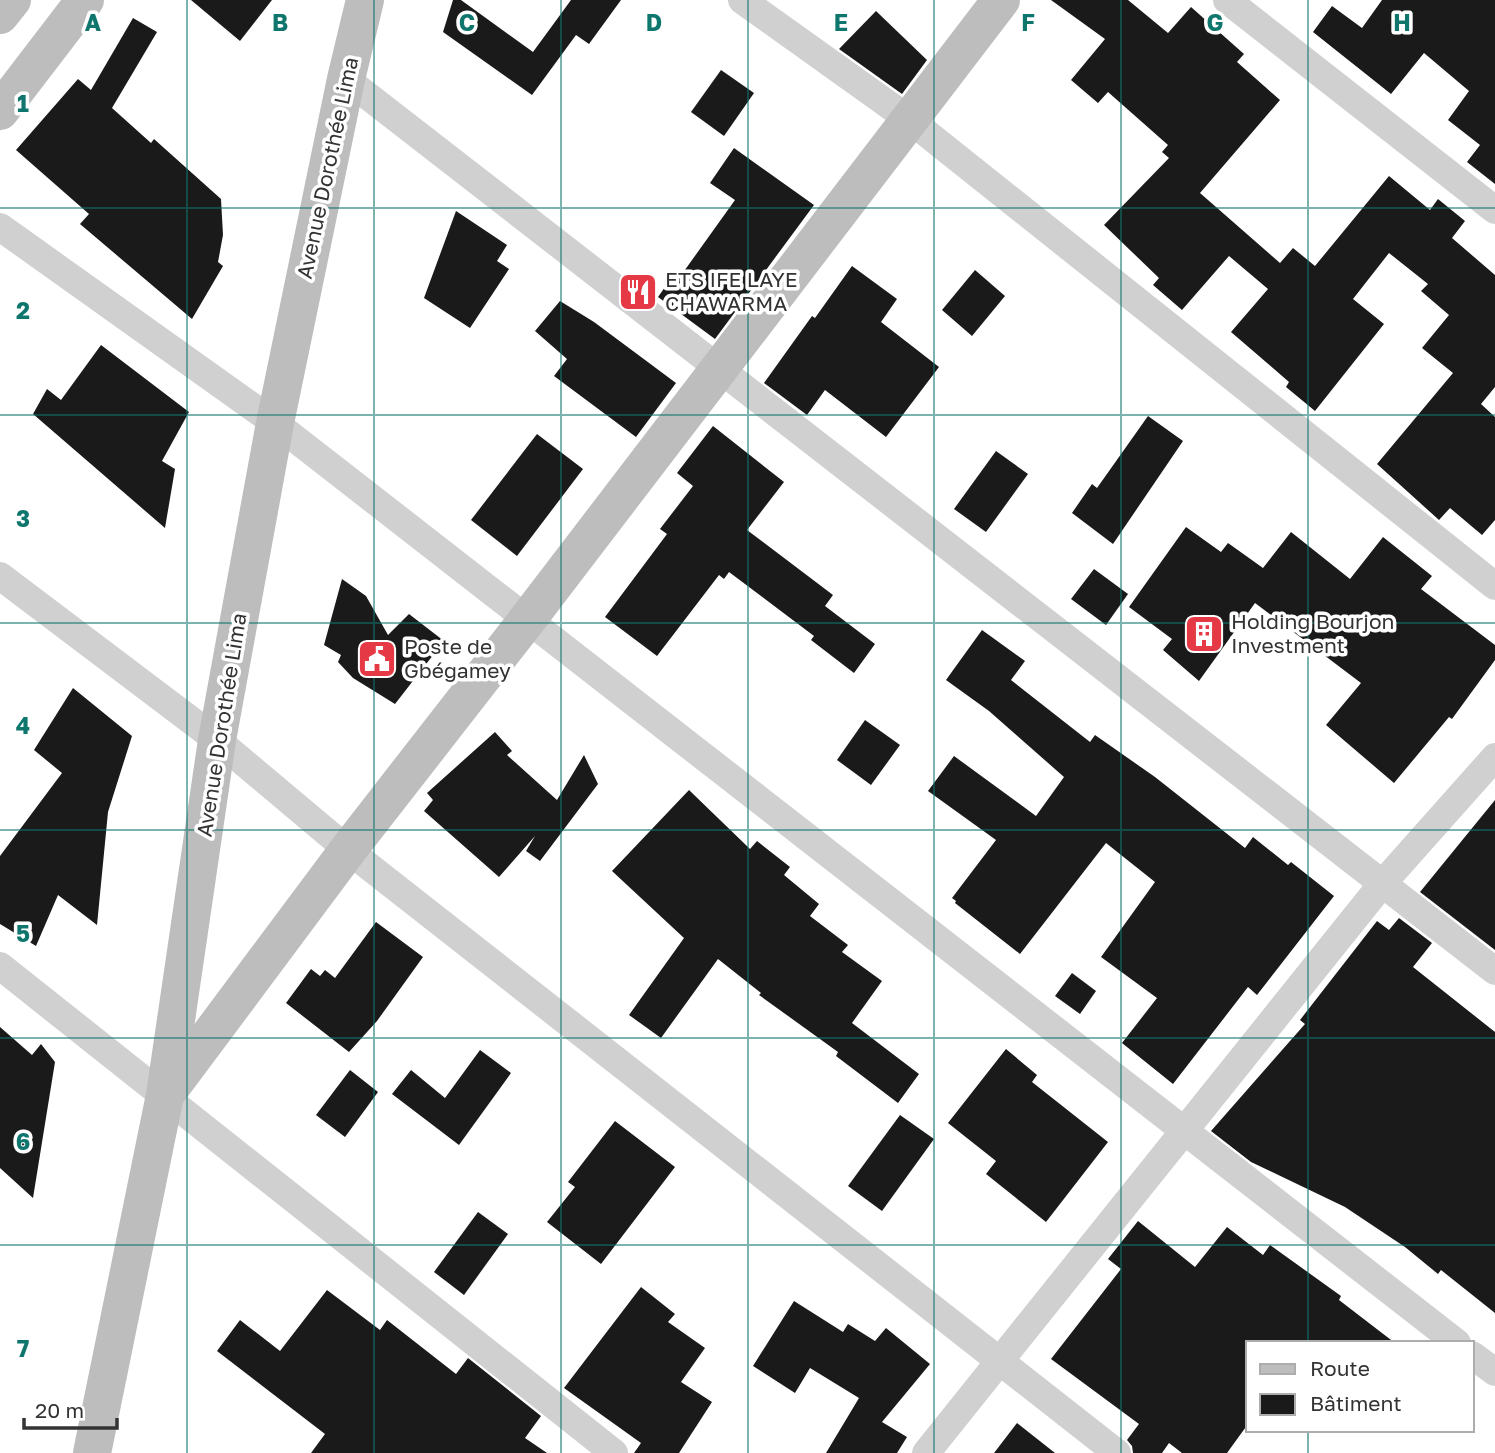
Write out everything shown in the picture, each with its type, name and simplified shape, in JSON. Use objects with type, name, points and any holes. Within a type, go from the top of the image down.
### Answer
[{"type":"main road","points":[[0,15],[12,0]]},
{"type":"main road","points":[[0,111],[85,0]]},
{"type":"main road","name":"Avenue Dorothée Lima","points":[[96,1451],[165,1095],[217,740],[275,423],[346,79],[365,0]]},
{"type":"main road","points":[[165,1095],[348,850],[1001,0]]},
{"type":"street","points":[[742,0],[909,120],[1495,586]]},
{"type":"street","points":[[1227,0],[1495,210]]},
{"type":"street","points":[[346,79],[1495,971]]},
{"type":"street","points":[[0,227],[275,423],[1454,1341]]},
{"type":"street","points":[[0,576],[217,740],[348,850],[1116,1453]]},
{"type":"street","points":[[926,1453],[1382,884],[1495,757]]},
{"type":"street","points":[[0,966],[614,1453]]},
{"type":"street","points":[[1474,1356],[1495,1372]]},
{"type":"building","points":[[191,0],[272,0],[240,41]]},
{"type":"building","points":[[453,0],[461,0],[533,52],[571,0],[621,0],[589,44],[576,35],[532,95],[443,32]]},
{"type":"building","points":[[1051,0],[1128,0],[1168,33],[1191,7],[1244,54],[1237,62],[1280,100],[1200,193],[1280,263],[1293,248],[1315,266],[1389,176],[1430,210],[1438,199],[1465,221],[1452,238],[1495,275],[1495,387],[1481,404],[1495,417],[1495,520],[1482,535],[1450,508],[1439,520],[1377,464],[1453,373],[1422,348],[1449,315],[1421,291],[1428,284],[1389,253],[1353,299],[1384,324],[1315,411],[1286,387],[1289,382],[1231,332],[1268,289],[1229,256],[1182,310],[1153,285],[1159,278],[1104,225],[1169,158],[1162,152],[1168,145],[1108,92],[1098,103],[1071,80],[1105,39]]},
{"type":"building","points":[[1382,0],[1495,0],[1495,184],[1467,162],[1480,145],[1448,120],[1469,91],[1424,53],[1391,94],[1313,32],[1332,6],[1362,28]]},
{"type":"building","points":[[876,11],[927,60],[902,94],[839,49]]},
{"type":"building","points":[[133,18],[157,32],[112,108],[151,143],[154,139],[221,199],[223,235],[218,262],[223,266],[192,319],[80,224],[89,214],[16,150],[78,79],[91,90]]},
{"type":"building","points":[[721,70],[754,93],[724,136],[691,112]]},
{"type":"building","points":[[734,148],[814,205],[715,339],[658,297],[677,270],[682,274],[735,200],[710,183]]},
{"type":"building","points":[[456,211],[507,245],[497,261],[509,269],[470,328],[424,298]]},
{"type":"building","points":[[852,266],[897,299],[881,322],[939,367],[886,437],[825,390],[807,415],[764,383]]},
{"type":"building","points":[[975,270],[1005,296],[972,336],[942,310]]},
{"type":"building","points":[[560,301],[594,322],[676,383],[636,437],[554,376],[567,359],[535,331]]},
{"type":"building","points":[[101,345],[189,412],[162,461],[175,469],[165,528],[33,414],[47,389],[61,400]]},
{"type":"building","points":[[1148,416],[1183,441],[1113,544],[1072,513],[1092,484],[1097,488]]},
{"type":"building","points":[[713,426],[784,482],[747,530],[833,595],[825,606],[875,644],[854,673],[811,640],[814,636],[729,572],[724,579],[719,575],[657,656],[605,617],[667,534],[660,529],[693,486],[677,473]]},
{"type":"building","points":[[537,434],[583,469],[517,556],[471,520]]},
{"type":"building","points":[[996,451],[1028,474],[986,532],[954,509]]},
{"type":"building","points":[[1186,527],[1221,552],[1228,543],[1263,568],[1291,532],[1350,579],[1383,537],[1432,576],[1421,589],[1495,645],[1495,660],[1452,719],[1449,717],[1394,783],[1326,725],[1361,683],[1255,603],[1199,681],[1163,650],[1172,639],[1129,607]]},
{"type":"building","points":[[1094,569],[1128,594],[1106,625],[1071,599]]},
{"type":"building","points":[[342,579],[366,596],[388,635],[409,614],[444,641],[395,704],[353,678],[338,662],[341,655],[324,645]]},
{"type":"building","points":[[982,630],[1025,661],[1011,680],[1090,742],[1095,735],[1155,777],[1245,848],[1253,837],[1288,865],[1291,862],[1334,896],[1257,995],[1248,987],[1173,1084],[1122,1043],[1157,998],[1101,957],[1155,882],[1106,843],[1020,954],[952,898],[996,840],[928,791],[954,756],[1036,816],[1064,777],[989,711],[946,680]]},
{"type":"building","points":[[73,688],[132,736],[108,812],[97,925],[58,895],[36,946],[0,924],[0,856],[62,773],[34,750]]},
{"type":"building","points":[[865,720],[900,745],[871,785],[837,760]]},
{"type":"building","points":[[495,732],[512,751],[507,755],[557,800],[584,755],[598,784],[540,861],[526,851],[535,836],[499,877],[424,811],[433,800],[427,793]]},
{"type":"building","points":[[689,790],[750,849],[757,841],[790,867],[784,875],[819,904],[810,916],[848,945],[842,952],[882,981],[852,1023],[919,1074],[898,1103],[836,1056],[838,1052],[759,995],[761,993],[718,959],[661,1038],[629,1015],[684,938],[612,871]]},
{"type":"building","points":[[1495,800],[1495,950],[1420,892]]},
{"type":"building","points":[[1399,918],[1432,943],[1413,967],[1495,1032],[1495,1313],[1441,1270],[1438,1274],[1405,1247],[1345,1207],[1251,1162],[1211,1131],[1305,1024],[1300,1020],[1377,921],[1389,930]]},
{"type":"building","points":[[376,922],[423,957],[377,1021],[349,1052],[286,1003],[311,969],[320,976],[325,970],[335,978]]},
{"type":"building","points":[[1072,973],[1096,991],[1080,1014],[1055,996]]},
{"type":"building","points":[[0,1027],[32,1055],[41,1044],[55,1062],[33,1198],[0,1168]]},
{"type":"building","points":[[1006,1049],[1037,1075],[1032,1082],[1108,1142],[1046,1222],[986,1174],[996,1161],[948,1123]]},
{"type":"building","points":[[480,1050],[511,1073],[459,1145],[392,1094],[411,1070],[445,1098]]},
{"type":"building","points":[[350,1070],[378,1092],[345,1137],[316,1115]]},
{"type":"building","points":[[900,1115],[934,1139],[882,1211],[848,1186]]},
{"type":"building","points":[[615,1121],[675,1167],[601,1264],[547,1222],[575,1187],[568,1182]]},
{"type":"building","points":[[478,1212],[508,1234],[464,1295],[434,1272]]},
{"type":"building","points":[[1138,1221],[1195,1267],[1227,1227],[1263,1255],[1270,1245],[1341,1296],[1339,1300],[1392,1341],[1246,1341],[1246,1427],[1227,1453],[1182,1453],[1169,1443],[1162,1453],[1133,1453],[1127,1440],[1139,1424],[1051,1359],[1121,1269],[1108,1259]]},
{"type":"building","points":[[641,1287],[675,1314],[668,1322],[705,1348],[681,1382],[712,1402],[679,1453],[634,1453],[641,1443],[564,1388]]},
{"type":"building","points":[[327,1290],[380,1330],[387,1320],[456,1374],[468,1358],[541,1416],[525,1438],[547,1453],[311,1453],[325,1434],[217,1351],[240,1320],[280,1351]]},
{"type":"building","points":[[794,1301],[843,1332],[848,1324],[875,1341],[886,1328],[930,1364],[882,1422],[907,1437],[897,1453],[826,1453],[859,1398],[810,1368],[795,1393],[753,1366]]},
{"type":"building","points":[[1017,1423],[1055,1453],[994,1453]]},
{"type":"place","name":"ETS IFE LAYE CHAWARMA","points":[[638,292]]},
{"type":"place","name":"Holding Bourjon Investment","points":[[1204,634]]},
{"type":"place","name":"Poste de Gbégamey","points":[[377,659]]}]
